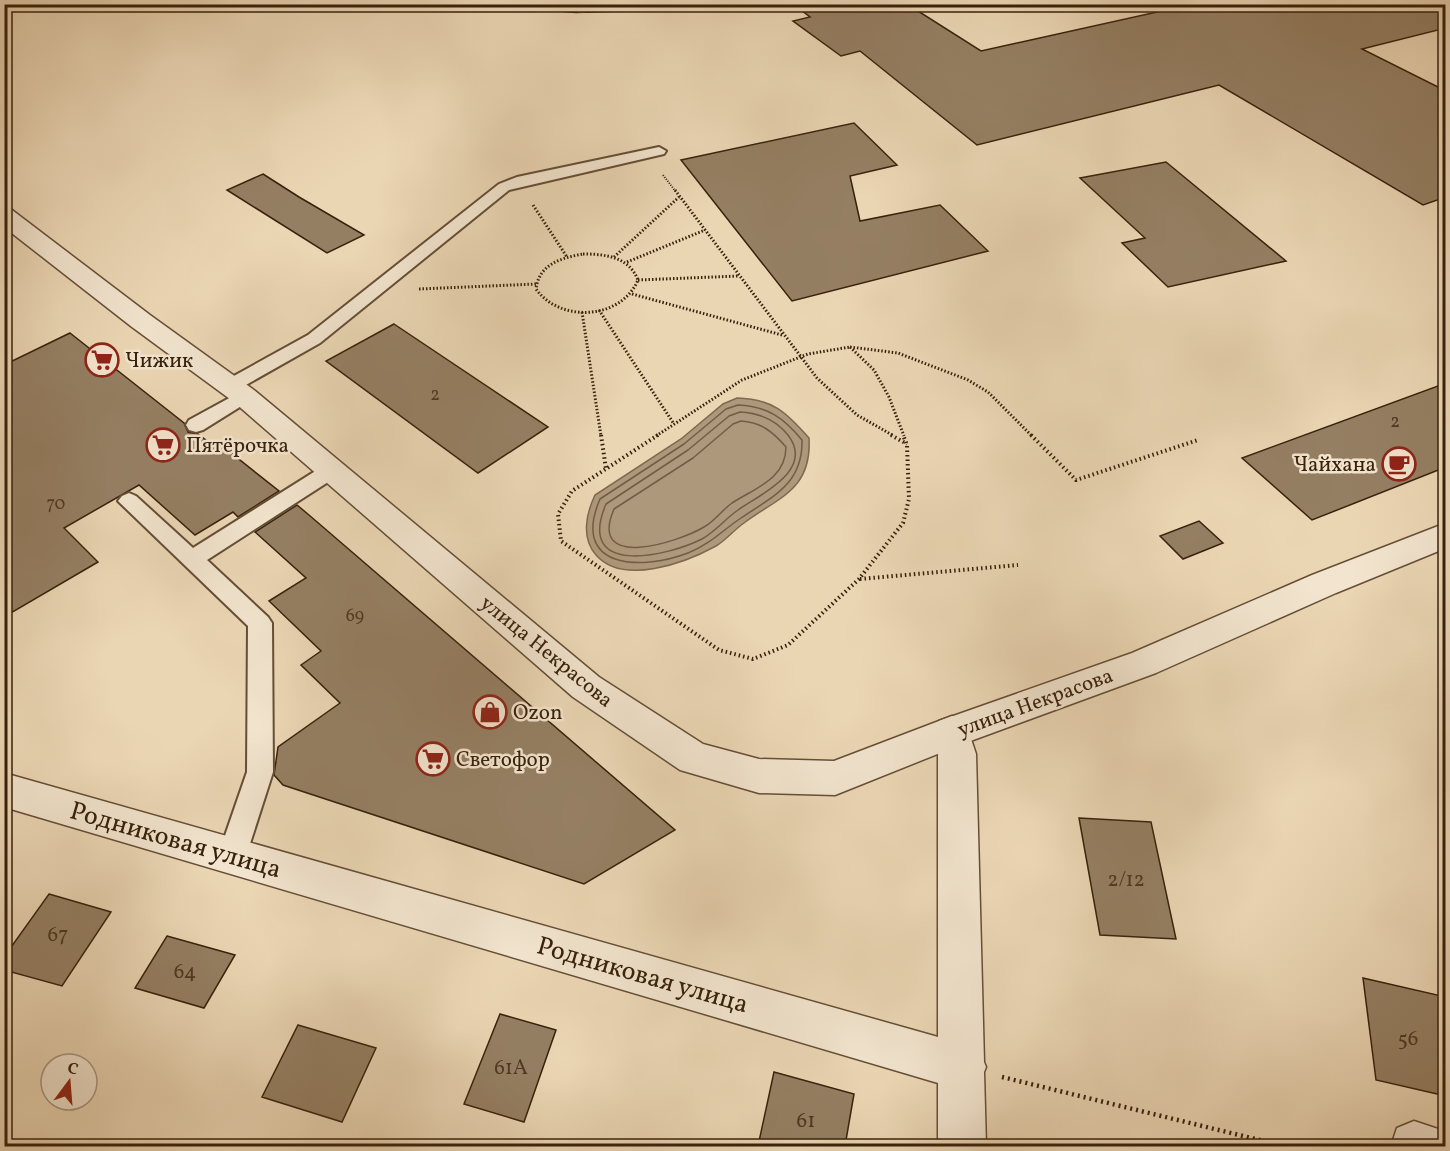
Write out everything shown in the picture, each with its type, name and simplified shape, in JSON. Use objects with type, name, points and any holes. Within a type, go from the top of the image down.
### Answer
[{"type":"street","name":"улица Некрасова","points":[[4,215],[141,321],[237,391],[586,687],[693,758],[759,777],[835,778],[952,732],[1144,663],[1324,584],[1446,535]]},
{"type":"street","points":[[952,732],[957,754],[963,1067],[962,1146]]},
{"type":"street","name":"Родниковая улица","points":[[4,790],[963,1067]]},
{"type":"lane","points":[[196,425],[222,411],[237,391],[314,339],[492,195],[517,182],[659,151]]},
{"type":"lane","points":[[192,560],[332,470]]},
{"type":"lane","points":[[129,501],[260,623],[260,772],[232,856]]},
{"type":"path","points":[[661,172],[818,378],[856,415],[907,444]]},
{"type":"path","points":[[517,182],[567,257]]},
{"type":"path","points":[[614,257],[679,197]]},
{"type":"path","points":[[626,263],[705,230]]},
{"type":"path","points":[[591,254],[614,257],[626,263],[634,270],[638,280],[632,294],[622,302],[599,310],[582,312],[565,310],[545,302],[538,294],[536,284],[543,270],[567,257],[591,254]]},
{"type":"path","points":[[638,280],[739,276]]},
{"type":"path","points":[[376,291],[536,284]]},
{"type":"path","points":[[632,294],[784,336]]},
{"type":"path","points":[[599,310],[674,424]]},
{"type":"path","points":[[582,312],[606,469]]},
{"type":"path","points":[[850,347],[874,370],[889,397],[907,444],[909,499],[903,523],[859,579],[788,645],[753,659],[719,650],[561,542],[556,519],[560,505],[572,490],[742,380],[800,357],[850,347],[898,353],[969,380],[988,392],[1076,480],[1198,440]]},
{"type":"path","points":[[1440,477],[1446,482]]},
{"type":"path","points":[[859,579],[1018,565]]},
{"type":"path","points":[[963,1067],[1284,1146]]},
{"type":"water","points":[[737,398],[770,404],[786,414],[809,438],[809,456],[805,470],[791,490],[716,546],[688,559],[638,570],[622,569],[608,564],[596,555],[588,541],[586,526],[595,495],[681,439],[723,404]]},
{"type":"building","points":[[793,4],[907,4],[981,51],[1193,4],[1446,4],[1446,28],[1362,49],[1446,91],[1446,197],[1423,205],[1219,85],[977,145],[860,51],[841,56],[793,21],[810,17]]},
{"type":"building","points":[[854,123],[897,165],[850,176],[860,221],[940,205],[988,251],[792,301],[681,160]]},
{"type":"building","points":[[1166,162],[1286,261],[1168,287],[1122,243],[1145,238],[1080,178]]},
{"type":"building","points":[[263,174],[364,235],[327,253],[227,190]]},
{"type":"building","points":[[394,324],[548,427],[478,473],[326,361]]},
{"type":"building","points":[[70,333],[184,423],[188,432],[198,434],[216,448],[221,445],[279,491],[238,517],[233,512],[195,535],[139,485],[64,528],[98,562],[4,617],[4,365]]},
{"type":"building","points":[[1446,383],[1446,467],[1312,520],[1242,458]]},
{"type":"building","name":"Светофор","points":[[297,505],[675,830],[584,884],[283,785],[274,775],[278,747],[340,703],[301,665],[321,651],[269,601],[306,578],[255,532]]},
{"type":"building","points":[[1199,521],[1223,543],[1183,559],[1160,536]]},
{"type":"building","points":[[1079,818],[1151,822],[1176,939],[1100,935]]},
{"type":"building","points":[[49,894],[111,912],[62,986],[4,970],[4,957]]},
{"type":"building","points":[[167,936],[235,955],[204,1008],[135,988]]},
{"type":"building","points":[[1363,978],[1446,997],[1446,1096],[1376,1080]]},
{"type":"building","points":[[500,1014],[556,1030],[524,1122],[464,1104]]},
{"type":"building","points":[[298,1025],[376,1048],[342,1122],[262,1097]]},
{"type":"building","points":[[774,1072],[854,1094],[845,1146],[758,1146]]},
{"type":"railway","points":[[4,6],[18,4]]},
{"type":"railway","points":[[498,4],[576,11],[787,4]]},
{"type":"place","name":"Чижик","points":[[102,360]]},
{"type":"place","name":"Пятёрочка","points":[[163,445]]},
{"type":"place","name":"Чайхана","points":[[1399,464]]},
{"type":"place","name":"Ozon","points":[[490,712]]},
{"type":"place","name":"Светофор","points":[[433,759]]}]
